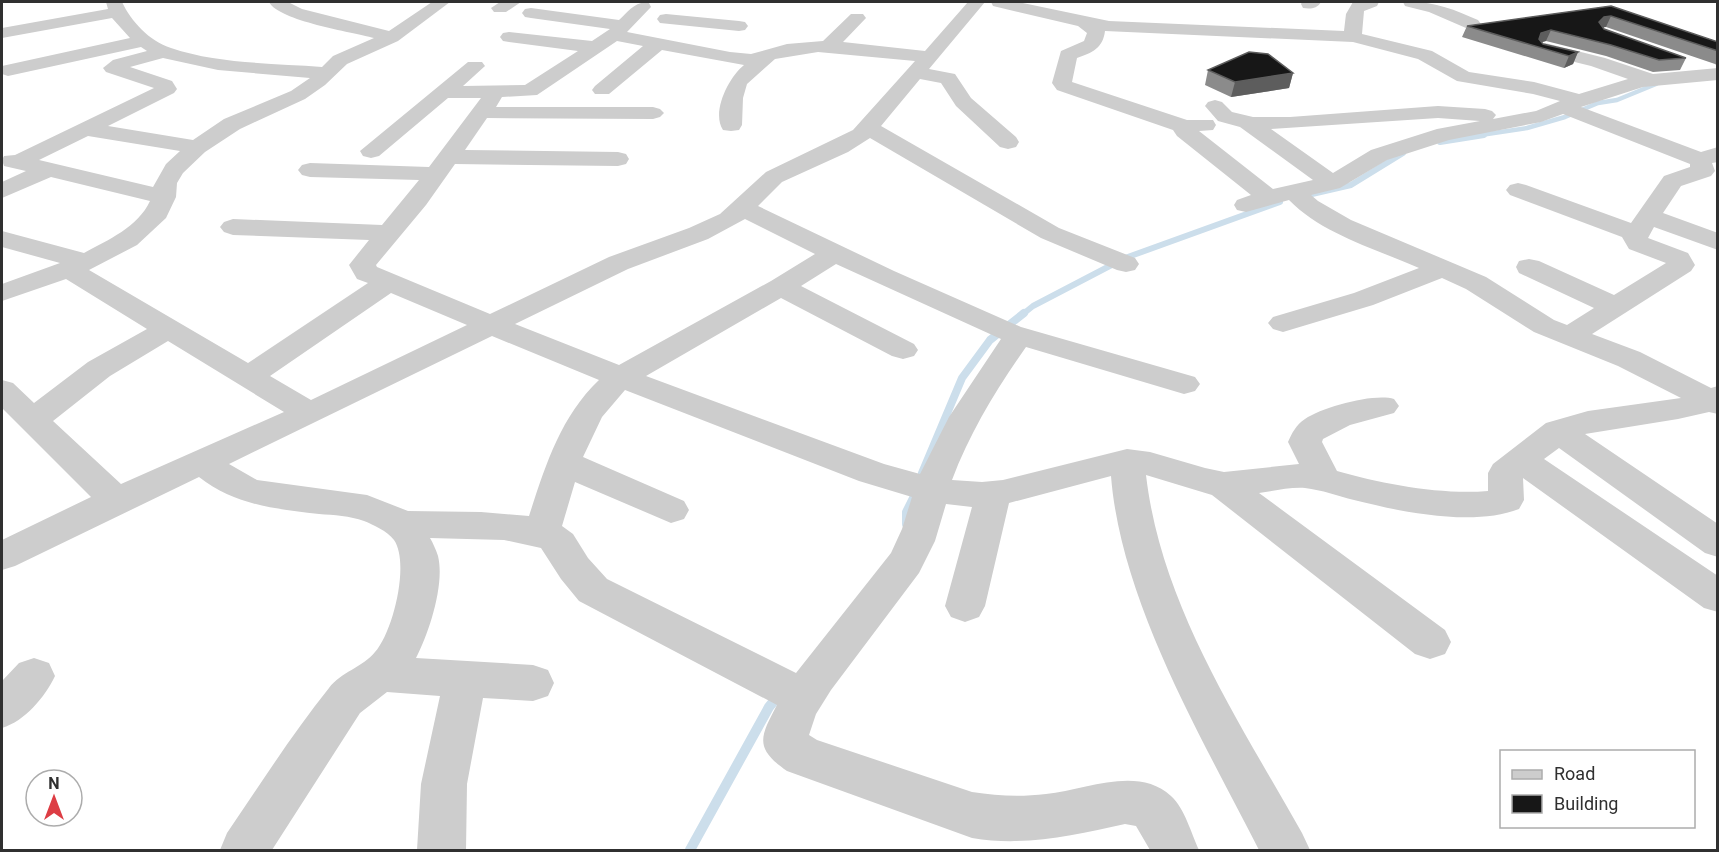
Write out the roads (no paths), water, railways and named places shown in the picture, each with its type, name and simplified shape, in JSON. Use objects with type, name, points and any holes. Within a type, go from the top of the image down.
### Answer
[{"type":"street","points":[[87,2],[96,2]]},
{"type":"street","points":[[277,2],[296,13],[392,37]]},
{"type":"street","points":[[2,293],[112,250],[144,227],[157,213],[164,197],[165,183],[174,169],[197,147],[232,123],[298,95],[340,60],[392,37],[442,2]]},
{"type":"street","points":[[1353,37],[1355,8],[1371,2]]},
{"type":"street","points":[[1411,2],[1435,8],[1472,24]]},
{"type":"street","points":[[666,19],[678,8],[688,3]]},
{"type":"street","points":[[2,556],[115,500],[309,413],[624,260],[730,219],[757,190],[775,177],[838,148],[869,128],[977,3],[1109,26],[1353,37],[1425,55],[1470,78],[1534,88],[1574,108],[1709,157],[1703,171],[1672,181],[1642,225],[1635,240],[1679,259],[1682,265],[1569,336]]},
{"type":"street","points":[[2,33],[116,7],[121,19],[143,40],[163,52],[218,64],[325,73]]},
{"type":"street","points":[[624,33],[643,7]]},
{"type":"street","points":[[531,13],[660,43],[742,59],[759,59],[804,48],[828,46],[923,65],[948,78],[963,102],[1008,142]]},
{"type":"street","points":[[828,46],[857,18]]},
{"type":"street","points":[[446,92],[530,91],[593,47],[624,33],[666,19],[740,26]]},
{"type":"street","points":[[1084,22],[1096,31],[1094,40],[1087,50],[1068,55],[1062,83],[1064,86],[1187,127],[1459,112],[1523,120]]},
{"type":"street","points":[[509,37],[593,47]]},
{"type":"street","points":[[4,66],[143,40]]},
{"type":"street","points":[[1579,42],[1714,77]]},
{"type":"street","points":[[602,90],[636,60],[660,43]]},
{"type":"street","points":[[10,160],[86,129],[167,88],[113,68],[163,52]]},
{"type":"street","points":[[731,124],[733,90],[736,82],[769,56]]},
{"type":"street","points":[[1619,89],[1548,58],[1651,80]]},
{"type":"street","points":[[371,151],[475,66]]},
{"type":"street","points":[[1322,120],[1363,145],[1455,132],[1574,108],[1679,68]]},
{"type":"street","points":[[496,92],[442,165],[362,265],[367,273],[619,378],[920,487],[962,495],[994,493],[1026,488],[1093,468],[1127,461],[1162,466],[1222,484],[1241,484],[1294,476],[1325,480],[1407,498],[1487,506],[1501,505],[1506,500],[1505,473],[1558,430],[1588,422],[1678,409],[1715,400]]},
{"type":"street","points":[[1215,106],[1225,117],[1250,123],[1332,183]]},
{"type":"street","points":[[481,113],[653,113]]},
{"type":"street","points":[[1370,117],[1401,120],[1435,130],[1455,132]]},
{"type":"street","points":[[1187,127],[1185,131],[1261,205],[1302,199],[1332,183],[1363,145]]},
{"type":"street","points":[[869,128],[1050,233],[1119,261]]},
{"type":"street","points":[[86,129],[197,147]]},
{"type":"street","points":[[310,170],[618,159]]},
{"type":"street","points":[[10,160],[164,197]]},
{"type":"street","points":[[2,191],[49,169]]},
{"type":"street","points":[[1518,190],[1642,225],[1718,242]]},
{"type":"street","points":[[1302,199],[1342,225],[1493,292],[1531,318],[1569,336],[1640,364],[1715,400]]},
{"type":"street","points":[[742,208],[1009,332],[1184,384]]},
{"type":"street","points":[[233,227],[389,233]]},
{"type":"street","points":[[2,239],[78,265],[169,328],[309,413]]},
{"type":"street","points":[[542,532],[575,432],[601,394],[619,378],[781,287],[835,253]]},
{"type":"street","points":[[1529,267],[1616,307]]},
{"type":"street","points":[[1283,323],[1416,281],[1441,268]]},
{"type":"street","points":[[249,376],[389,282]]},
{"type":"street","points":[[781,287],[903,350]]},
{"type":"street","points":[[33,420],[99,369],[169,328]]},
{"type":"street","points":[[1009,332],[988,378],[920,487],[918,535],[906,561],[852,630],[792,691],[785,744],[803,756],[972,815],[996,821],[1039,819],[1125,802],[1139,802],[1149,806],[1158,814],[1174,850]]},
{"type":"street","points":[[2,390],[115,500]]},
{"type":"street","points":[[1325,480],[1305,442],[1306,434],[1312,428],[1329,421],[1383,406]]},
{"type":"street","points":[[1558,430],[1718,543]]},
{"type":"street","points":[[1521,460],[1718,597]]},
{"type":"street","points":[[202,461],[225,479],[254,492],[364,508],[383,513],[401,524],[412,535],[420,554],[421,573],[416,600],[396,657],[389,667],[356,688],[345,700],[244,850]]},
{"type":"street","points":[[1127,461],[1131,503],[1142,549],[1169,622],[1201,693],[1285,850]]},
{"type":"street","points":[[564,463],[671,510]]},
{"type":"street","points":[[1222,484],[1430,642]]},
{"type":"street","points":[[965,606],[994,493]]},
{"type":"street","points":[[401,524],[515,528],[542,532],[562,547],[571,564],[593,590],[792,691]]},
{"type":"street","points":[[379,674],[533,683]]},
{"type":"street","points":[[2,710],[34,676]]},
{"type":"street","points":[[442,850],[444,784],[465,680]]},
{"type":"waterway","points":[[1474,136],[1527,128],[1565,117],[1598,103],[1617,100],[1656,84]]},
{"type":"waterway","points":[[1440,142],[1484,135]]},
{"type":"waterway","points":[[1312,194],[1351,185],[1403,153]]},
{"type":"waterway","points":[[1023,314],[1033,306],[1125,258],[1280,202]]},
{"type":"waterway","points":[[922,473],[962,378],[990,340],[1024,313]]},
{"type":"waterway","points":[[906,524],[906,512],[913,498]]},
{"type":"waterway","points":[[690,850],[769,707],[778,696]]}]
